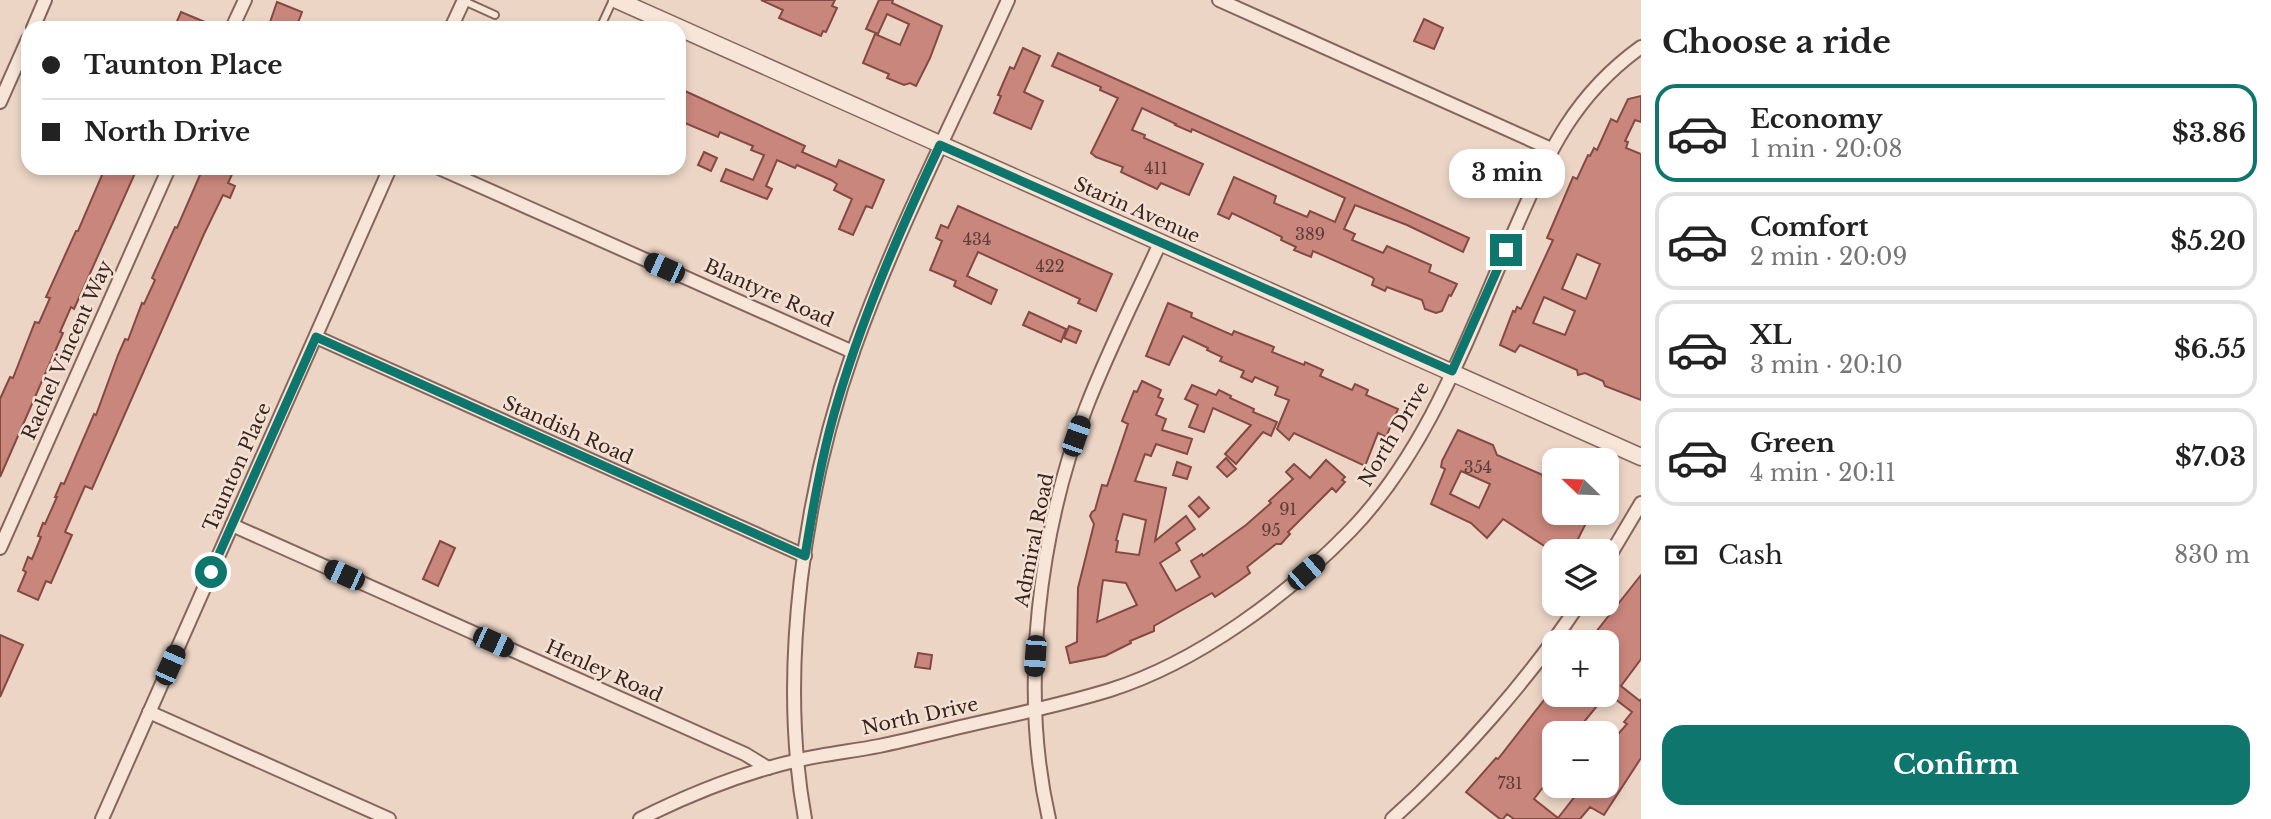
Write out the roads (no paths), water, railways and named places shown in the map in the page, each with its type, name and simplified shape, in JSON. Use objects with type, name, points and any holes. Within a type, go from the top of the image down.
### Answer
[{"type":"street","points":[[36,21],[45,0]]},
{"type":"street","points":[[235,21],[245,0]]},
{"type":"street","points":[[455,21],[464,0]]},
{"type":"street","name":"Starin Avenue","points":[[615,0],[662,21]]},
{"type":"street","points":[[806,819],[794,687],[797,621],[805,556],[825,449],[853,352],[873,300],[940,145],[1008,0]]},
{"type":"street","points":[[1219,0],[1551,149]]},
{"type":"street","name":"Starin Avenue","points":[[686,32],[1641,457]]},
{"type":"street","name":"North Drive","points":[[768,768],[1033,710],[1113,689],[1156,671],[1237,625],[1290,586],[1330,551],[1375,503],[1416,442],[1442,395],[1551,149],[1586,97],[1614,67],[1641,47]]},
{"type":"street","points":[[0,102],[21,54]]},
{"type":"street","name":"Rachel Vincent Way","points":[[0,548],[166,175]]},
{"type":"street","name":"Taunton Place","points":[[102,819],[387,175]]},
{"type":"street","name":"Blantyre Road","points":[[455,175],[853,352]]},
{"type":"street","name":"Admiral Road","points":[[1049,819],[1040,783],[1033,710],[1042,590],[1062,487],[1086,408],[1160,243]]},
{"type":"street","name":"Standish Road","points":[[316,337],[805,556]]},
{"type":"street","points":[[1619,540],[1641,503]]},
{"type":"street","name":"Henley Road","points":[[232,525],[744,754],[768,768]]},
{"type":"street","points":[[1392,819],[1421,792],[1503,703],[1570,616]]},
{"type":"street","points":[[149,712],[389,819]]},
{"type":"street","points":[[640,819],[689,797],[768,768]]},
{"type":"lane","points":[[464,0],[495,15]]},
{"type":"lane","points":[[604,21],[615,0]]}]
